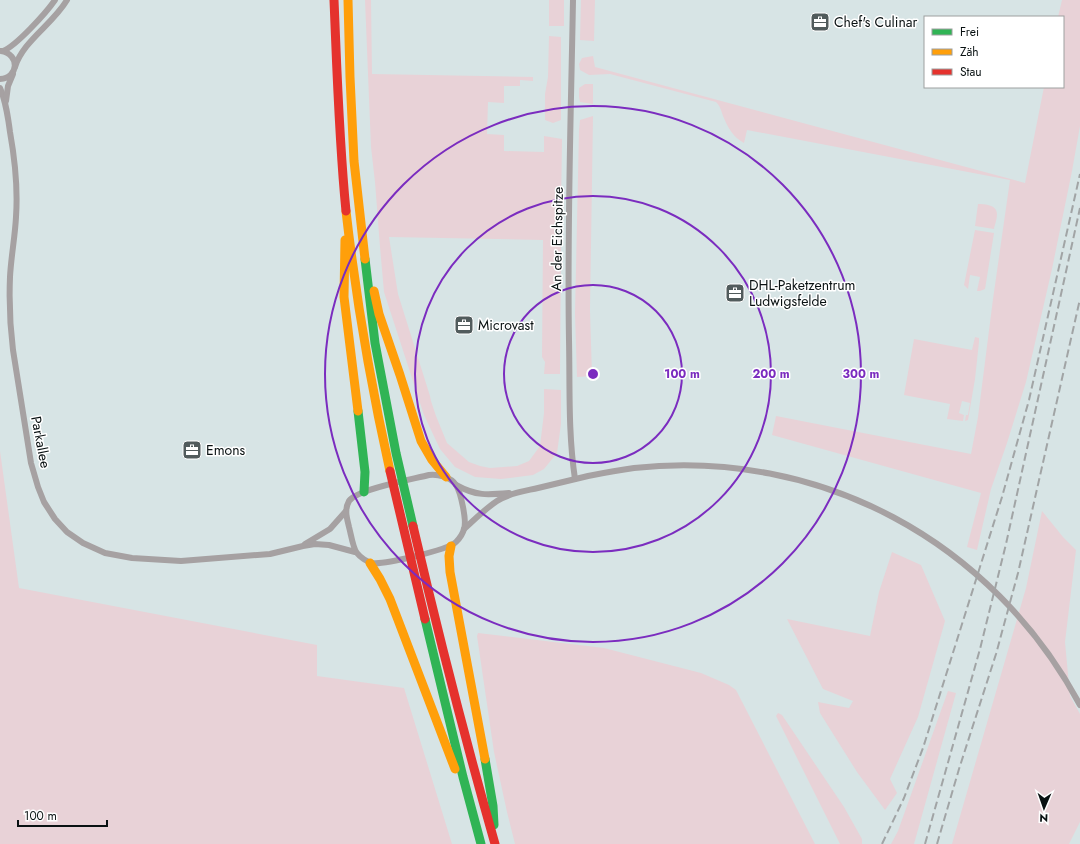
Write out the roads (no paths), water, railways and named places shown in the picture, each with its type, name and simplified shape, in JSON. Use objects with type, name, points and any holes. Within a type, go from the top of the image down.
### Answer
[{"type":"highway","points":[[334,0],[340,137],[347,217],[379,423],[406,540],[481,844]]},
{"type":"highway","points":[[348,0],[355,169],[375,343],[396,453],[423,569],[475,773],[495,844]]},
{"type":"highway","points":[[347,217],[344,297],[365,472],[364,492]]},
{"type":"highway","points":[[362,234],[379,314],[421,441],[431,460],[446,477]]},
{"type":"highway","points":[[451,546],[448,560],[482,737],[493,806],[495,844]]},
{"type":"highway","points":[[370,563],[390,598],[476,825]]},
{"type":"street","points":[[1,51],[9,48],[18,40],[42,16],[55,0]]},
{"type":"street","name":"Parkallee","points":[[6,105],[8,86],[19,57],[25,48],[52,20],[66,0]]},
{"type":"street","name":"An der Eichspitze","points":[[573,0],[568,306],[572,462],[575,479]]},
{"type":"street","points":[[0,79],[8,77],[14,69],[15,61],[8,53],[1,51]]},
{"type":"street","name":"Parkallee","points":[[0,88],[6,105],[17,189],[16,218],[10,276],[11,332],[31,463],[44,502],[55,519],[67,532],[83,543],[105,553],[132,558],[181,561],[256,556],[303,546]]},
{"type":"street","points":[[464,529],[478,515],[498,500],[517,493],[575,479],[633,468],[674,465],[720,466],[774,474],[814,484],[873,507],[899,520],[927,537],[962,562],[1000,597],[1036,637],[1061,672],[1080,705]]},
{"type":"street","points":[[303,546],[330,529],[346,511],[354,496],[373,489],[420,477],[437,475],[446,477],[467,491],[482,494],[492,495],[517,493]]},
{"type":"street","points":[[303,546],[316,544],[329,545],[355,552],[370,563],[390,561],[451,546],[458,540],[464,529],[466,520],[456,485]]},
{"type":"street","points":[[346,511],[355,552]]},
{"type":"railway","points":[[882,844],[904,798],[923,748],[1002,497],[1029,400],[1080,174]]},
{"type":"railway","points":[[925,844],[980,649],[1006,544],[1080,208]]},
{"type":"railway","points":[[937,844],[959,769],[996,654],[1018,573],[1080,299]]},
{"type":"place","name":"Chef's Culinar","points":[[820,22]]},
{"type":"place","name":"DHL-Paketzentrum Ludwigsfelde","points":[[735,293]]},
{"type":"place","name":"Microvast","points":[[464,325]]},
{"type":"place","name":"Emons","points":[[192,450]]}]
